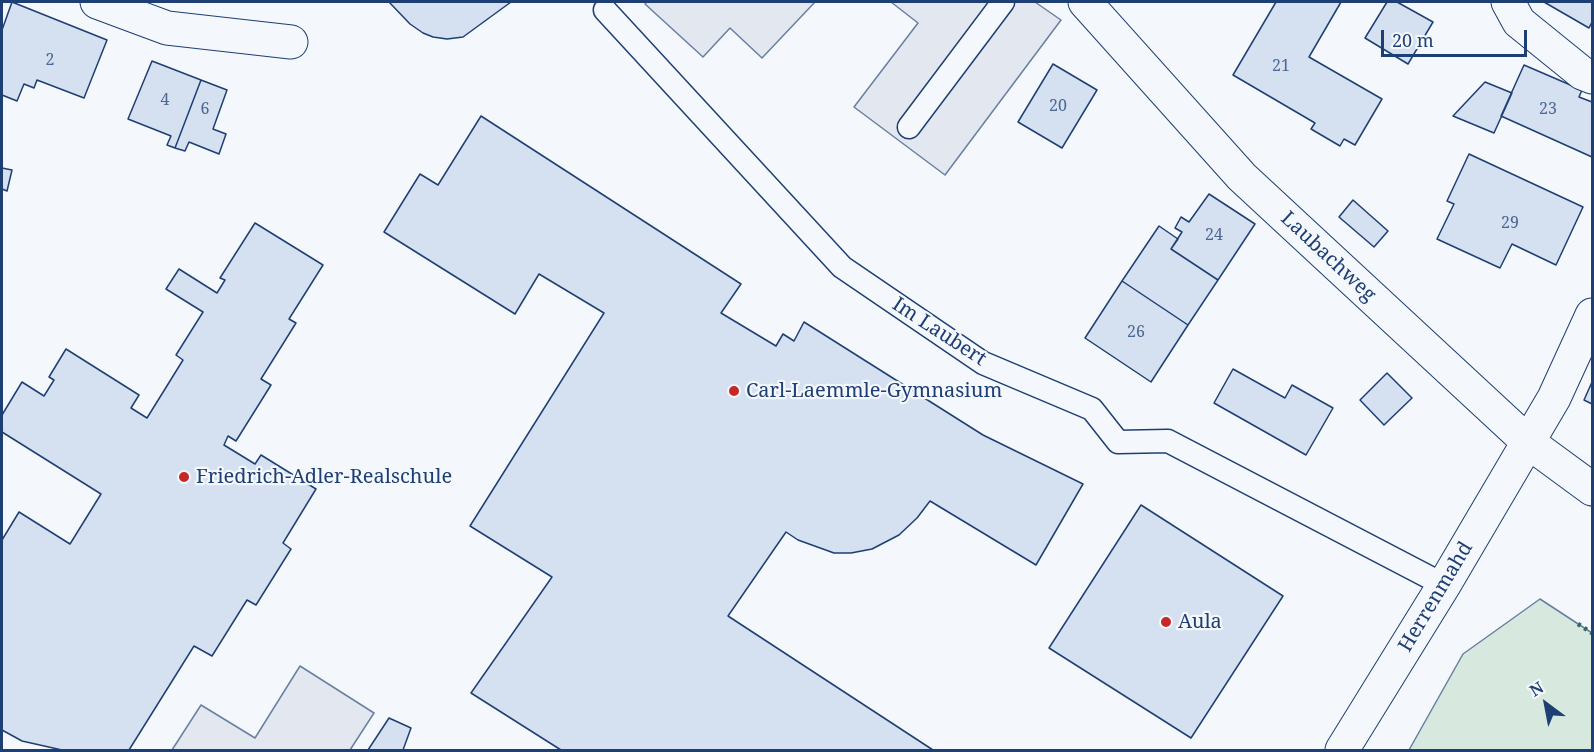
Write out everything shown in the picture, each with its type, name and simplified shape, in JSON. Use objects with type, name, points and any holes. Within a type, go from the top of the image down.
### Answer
[{"type":"street","points":[[97,2],[167,28],[291,42]]},
{"type":"street","name":"Laubachweg","points":[[1085,2],[1242,177],[1528,442],[1593,489]]},
{"type":"street","points":[[1508,2],[1519,22],[1582,73],[1593,77]]},
{"type":"street","name":"Herrenmahd","points":[[1342,750],[1444,585],[1554,398],[1593,315]]},
{"type":"lane","points":[[909,127],[1003,2]]},
{"type":"lane","name":"Im Laubert","points":[[605,10],[842,267],[983,363],[1092,409],[1118,442],[1168,441],[1444,585]]},
{"type":"shaded area","points":[[647,2],[815,2],[762,58],[730,28],[703,57],[645,4]]},
{"type":"shaded area","points":[[891,2],[1035,2],[1061,20],[945,175],[854,107],[918,23]]},
{"type":"shaded area","points":[[1540,599],[1592,633],[1592,750],[1409,750],[1463,654]]},
{"type":"shaded area","points":[[300,666],[374,713],[350,750],[172,750],[201,705],[255,738]]},
{"type":"building","points":[[12,2],[107,40],[84,98],[37,80],[34,88],[24,84],[17,101],[2,95],[2,30]]},
{"type":"building","points":[[389,2],[511,2],[463,37],[447,39],[423,33],[410,24]]},
{"type":"building","points":[[1276,2],[1341,2],[1309,57],[1382,99],[1355,145],[1344,139],[1340,146],[1311,129],[1315,123],[1233,75]]},
{"type":"building","points":[[1387,2],[1397,2],[1433,22],[1408,64],[1365,38]]},
{"type":"building","points":[[1544,2],[1592,2],[1592,22],[1589,28]]},
{"type":"building","points":[[152,61],[201,80],[175,148],[167,145],[171,136],[128,119]]},
{"type":"building","points":[[1053,64],[1097,90],[1062,148],[1018,122]]},
{"type":"building","points":[[1524,65],[1582,90],[1579,97],[1592,102],[1592,157],[1501,116]]},
{"type":"building","points":[[201,80],[227,90],[213,129],[226,134],[219,154],[189,142],[185,151],[175,148]]},
{"type":"building","points":[[1485,82],[1512,93],[1494,133],[1453,116]]},
{"type":"building","name":"Carl-Laemmle-Gymnasium","points":[[481,116],[741,284],[721,313],[776,346],[783,334],[794,341],[804,322],[983,435],[1083,484],[1036,565],[930,501],[917,518],[899,535],[872,549],[834,553],[798,540],[786,532],[728,616],[933,750],[561,750],[471,693],[552,577],[470,526],[604,313],[539,274],[515,314],[384,232],[420,174],[438,185]]},
{"type":"building","points":[[1469,154],[1583,207],[1556,265],[1512,244],[1500,268],[1437,239],[1454,204],[1447,201]]},
{"type":"building","points":[[2,168],[12,170],[7,191],[2,189]]},
{"type":"building","points":[[1209,194],[1255,224],[1218,280],[1171,249],[1182,232],[1175,228],[1181,217],[1189,222]]},
{"type":"building","points":[[1353,200],[1388,231],[1374,247],[1339,217]]},
{"type":"building","name":"Friedrich-Adler-Realschule","points":[[255,223],[323,265],[289,319],[296,323],[261,379],[271,385],[236,441],[228,436],[224,445],[255,464],[261,455],[316,489],[283,543],[291,549],[256,605],[247,600],[212,656],[194,646],[129,750],[62,750],[22,741],[2,730],[2,540],[19,512],[70,544],[101,494],[2,432],[2,415],[22,382],[44,396],[54,380],[49,377],[66,349],[139,395],[131,408],[147,418],[183,360],[176,355],[203,312],[166,289],[179,269],[217,293],[225,280],[220,278]]},
{"type":"building","points":[[1159,226],[1178,239],[1171,249],[1218,280],[1188,325],[1122,281]]},
{"type":"building","points":[[1122,281],[1188,325],[1151,382],[1085,338]]},
{"type":"building","points":[[1233,369],[1285,398],[1292,385],[1333,408],[1306,455],[1214,403]]},
{"type":"building","points":[[1387,373],[1412,398],[1384,425],[1360,400]]},
{"type":"building","points":[[1592,382],[1592,404],[1584,400]]},
{"type":"building","name":"Aula","points":[[1141,505],[1283,596],[1191,738],[1049,648]]},
{"type":"building","points":[[389,718],[411,728],[403,750],[368,750]]},
{"type":"hedge","points":[[1578,624],[1592,633]]},
{"type":"place","name":"Carl-Laemmle-Gymnasium","points":[[734,391]]},
{"type":"place","name":"Friedrich-Adler-Realschule","points":[[184,477]]},
{"type":"place","name":"Aula","points":[[1166,622]]}]
